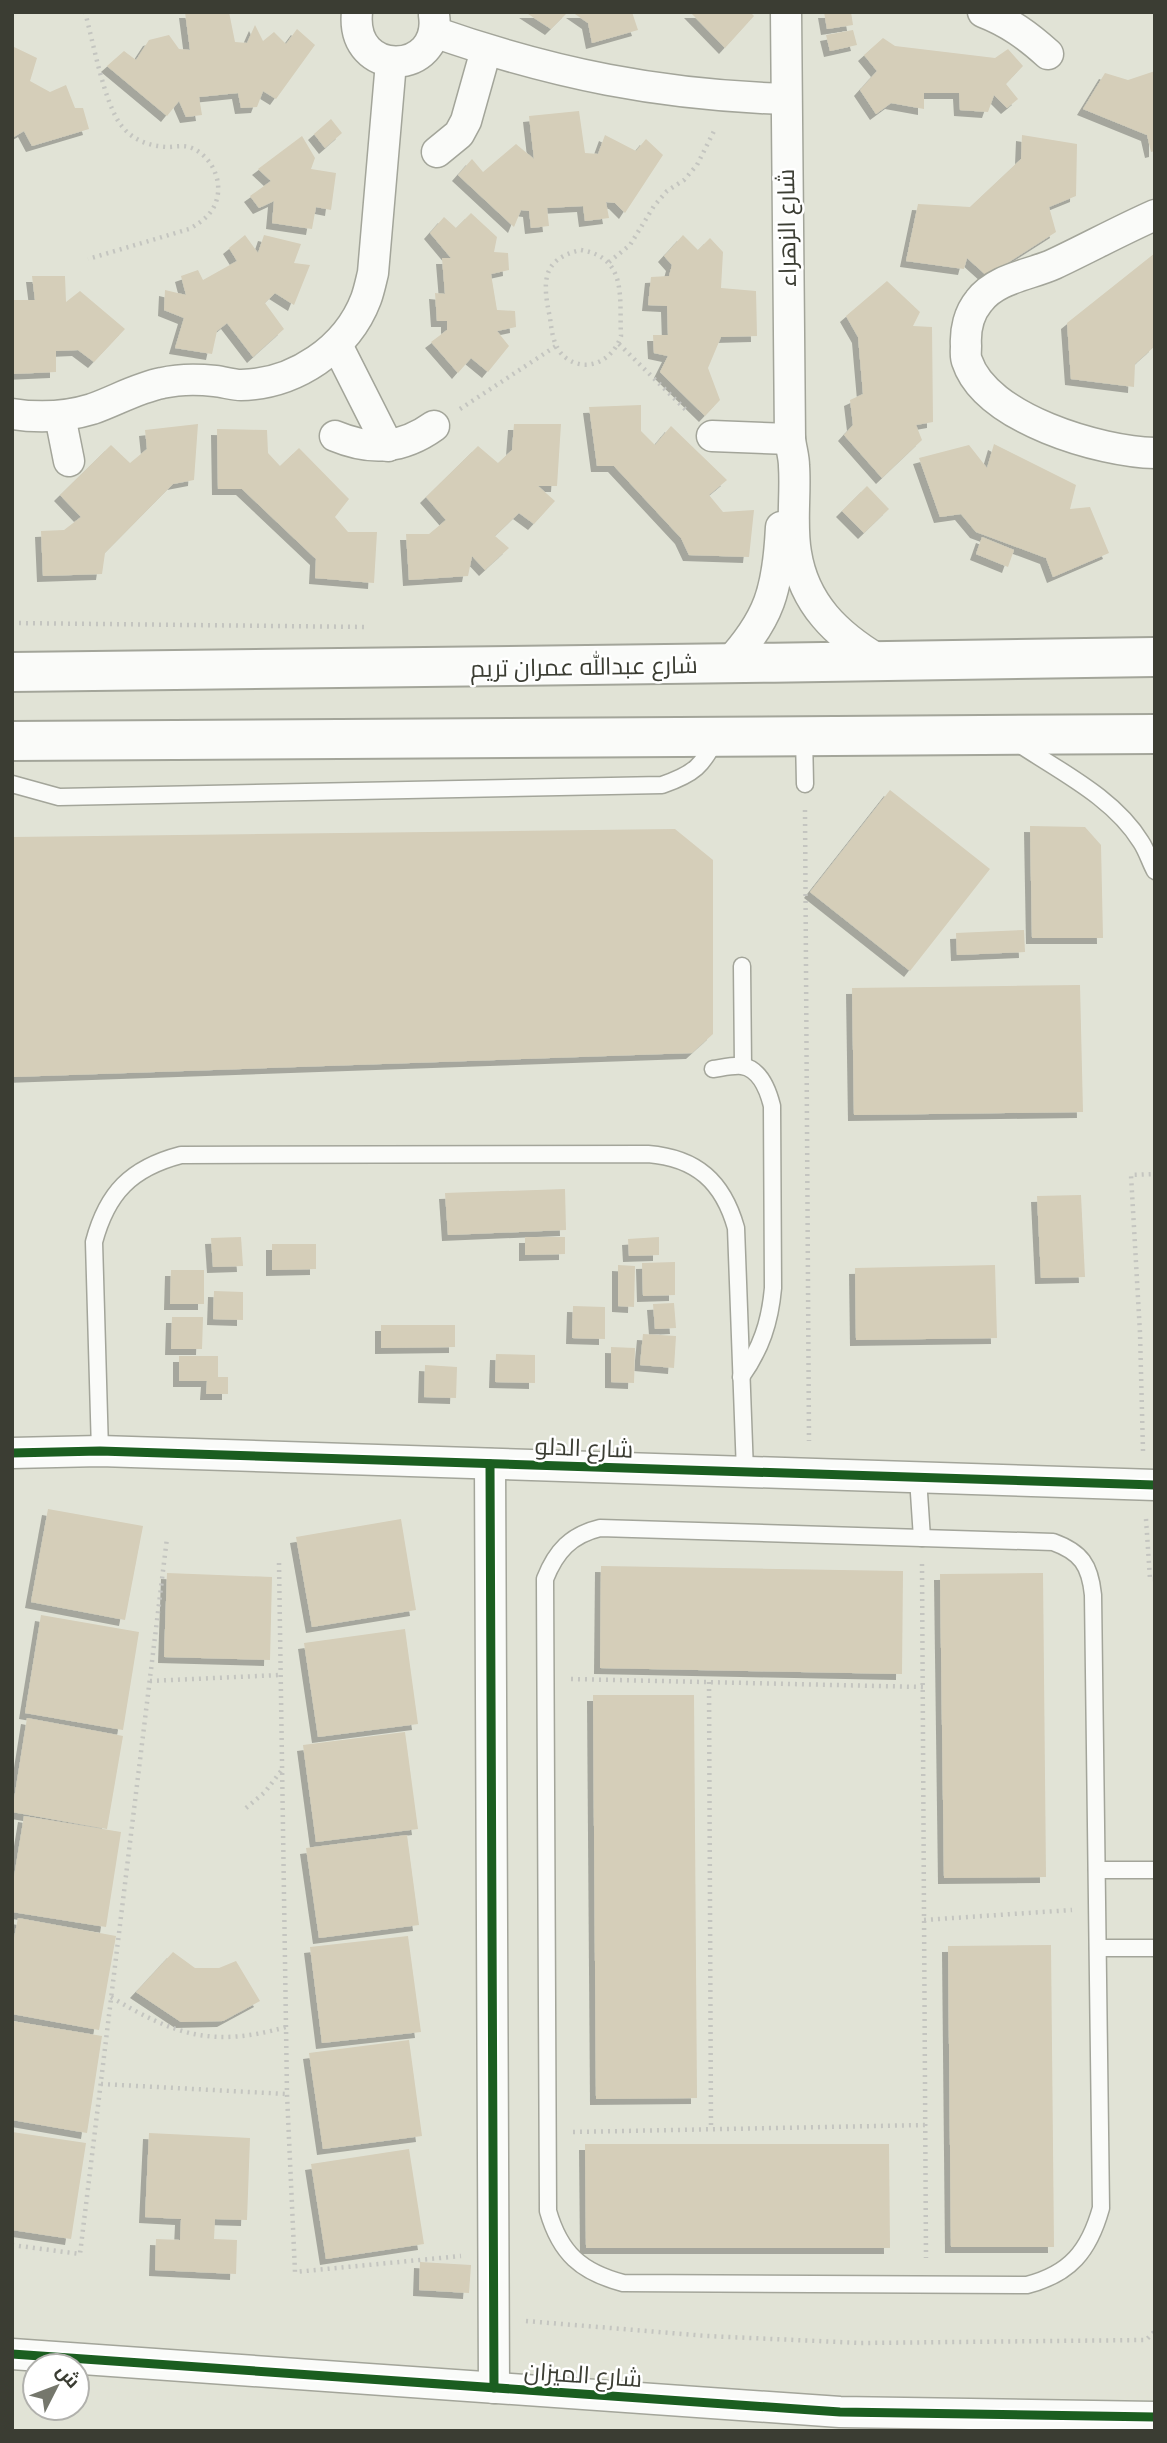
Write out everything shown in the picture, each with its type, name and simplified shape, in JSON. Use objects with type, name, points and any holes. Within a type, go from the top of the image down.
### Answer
[{"type":"main road","name":"شارع عبدالله عمران تريم","points":[[12,672],[727,665],[878,660],[1155,657]]},
{"type":"main road","points":[[12,741],[1155,734]]},
{"type":"street","points":[[357,12],[355,24],[366,50],[391,62],[405,61],[419,55],[428,45],[434,22],[486,50],[566,72],[648,89],[786,99]]},
{"type":"street","name":"شارع الزهراء","points":[[786,12],[790,442],[794,464],[796,552],[806,586],[824,616],[849,642],[878,660]]},
{"type":"street","points":[[983,12],[1026,34],[1048,54]]},
{"type":"street","points":[[437,152],[459,134],[466,121],[486,50]]},
{"type":"street","points":[[12,414],[31,417],[60,416],[88,410],[163,383],[187,380],[239,385],[266,383],[316,362],[337,345],[354,323],[366,299],[373,273],[391,62]]},
{"type":"street","points":[[1155,215],[1042,269],[1004,281],[979,300],[965,329],[967,361],[984,388],[1006,408],[1051,430],[1098,445],[1155,453]]},
{"type":"street","points":[[337,345],[388,446]]},
{"type":"street","points":[[60,416],[69,461]]},
{"type":"street","points":[[335,436],[352,444],[388,446],[405,443],[434,426]]},
{"type":"street","points":[[712,436],[790,442]]},
{"type":"street","name":"شارع الزهراء","points":[[727,665],[748,642],[764,616],[776,586],[783,475],[790,442]]},
{"type":"street","name":"شارع الدلو","points":[[12,1453],[100,1451],[1149,1485]]},
{"type":"street","points":[[490,1464],[494,2388]]},
{"type":"street","name":"شارع الميزان","points":[[12,2354],[840,2412],[1154,2417]]},
{"type":"lane","points":[[1006,734],[1119,814],[1141,842],[1155,871]]},
{"type":"lane","points":[[804,735],[805,784]]},
{"type":"lane","points":[[12,784],[59,797],[662,785],[687,776],[706,759],[717,736]]},
{"type":"lane","points":[[742,965],[743,1066]]},
{"type":"lane","points":[[713,1069],[743,1066],[758,1075],[768,1089],[772,1105],[771,1312],[755,1358],[741,1377]]},
{"type":"lane","points":[[100,1451],[94,1242],[99,1222],[109,1202],[123,1184],[141,1170],[160,1160],[181,1155],[648,1154],[669,1156],[689,1163],[706,1174],[731,1208],[736,1228],[746,1472]]},
{"type":"lane","points":[[918,1478],[922,1538]]},
{"type":"lane","points":[[600,1528],[1053,1542],[1070,1548],[1083,1561],[1091,1577],[1093,1595],[1101,2208],[1088,2244],[1076,2259],[1062,2271],[1027,2285],[623,2283],[605,2278],[574,2259],[553,2229],[548,2211],[545,1679],[545,1579],[559,1550],[585,1532],[600,1528]]},
{"type":"lane","points":[[1097,1870],[1155,1870]]},
{"type":"lane","points":[[1098,1948],[1155,1948]]},
{"type":"path","points":[[85,12],[107,94],[121,125],[139,142],[165,147],[188,147],[202,154],[212,165],[218,179],[216,203],[202,222],[189,229],[88,259]]},
{"type":"path","points":[[609,262],[630,245],[654,206],[667,191],[684,180],[697,165],[731,97]]},
{"type":"path","points":[[580,250],[593,252],[609,262],[619,279],[619,344],[610,357],[595,364],[580,364],[566,358],[556,346],[544,289],[545,277],[551,267],[568,253],[580,250]]},
{"type":"path","points":[[619,344],[712,436]]},
{"type":"path","points":[[434,426],[556,346]]},
{"type":"path","points":[[12,623],[381,627]]},
{"type":"path","points":[[805,784],[809,1474]]},
{"type":"path","points":[[1155,1174],[1131,1175],[1149,1485],[1150,1580],[1155,1579]]},
{"type":"path","points":[[12,2245],[80,2254],[167,1538]]},
{"type":"path","points":[[922,1538],[927,2285]]},
{"type":"path","points":[[279,1563],[287,2094],[295,2272],[493,2253]]},
{"type":"path","points":[[150,1681],[280,1675]]},
{"type":"path","points":[[545,1679],[923,1687]]},
{"type":"path","points":[[709,1682],[711,2129]]},
{"type":"path","points":[[246,1808],[265,1792],[282,1769]]},
{"type":"path","points":[[925,1920],[1097,1909]]},
{"type":"path","points":[[111,1997],[157,2023],[201,2036],[230,2038],[258,2035],[286,2027]]},
{"type":"path","points":[[101,2084],[287,2094]]},
{"type":"path","points":[[548,2132],[926,2125]]},
{"type":"path","points":[[493,2318],[707,2336],[861,2343],[1146,2340],[1155,2331]]},
{"type":"building","points":[[185,12],[229,12],[235,42],[247,43],[255,25],[263,41],[274,32],[286,44],[297,29],[315,45],[276,99],[263,91],[257,107],[241,108],[238,93],[199,97],[202,115],[186,117],[179,101],[167,116],[107,66],[124,51],[136,60],[149,40],[169,35],[179,49],[190,50]]},
{"type":"building","points":[[525,12],[568,12],[551,29]]},
{"type":"building","points":[[572,12],[632,12],[638,30],[592,43],[588,23]]},
{"type":"building","points":[[690,12],[750,12],[754,16],[725,48]]},
{"type":"building","points":[[824,12],[851,12],[853,25],[827,29]]},
{"type":"building","points":[[853,30],[857,45],[830,51],[826,35]]},
{"type":"building","points":[[883,38],[895,46],[995,58],[1008,49],[1023,66],[1006,84],[1018,99],[1007,108],[994,95],[988,112],[960,110],[959,93],[924,93],[924,109],[891,103],[876,114],[860,90],[877,71],[864,55]]},
{"type":"building","points":[[12,46],[37,58],[30,81],[50,92],[66,85],[75,108],[83,108],[89,129],[32,146],[24,131],[12,138]]},
{"type":"building","points":[[1155,71],[1155,151],[1151,152],[1147,135],[1083,109],[1105,73],[1128,80]]},
{"type":"building","points":[[579,111],[585,153],[598,154],[605,135],[636,151],[646,139],[663,155],[625,213],[615,203],[606,202],[609,218],[585,221],[583,206],[547,208],[549,226],[531,228],[529,211],[521,210],[514,227],[458,175],[472,159],[483,172],[516,144],[534,159],[529,116]]},
{"type":"building","points":[[331,119],[342,133],[325,148],[314,134]]},
{"type":"building","points":[[1022,135],[1077,144],[1076,196],[1049,207],[1056,232],[987,276],[967,258],[964,269],[906,261],[918,204],[970,207],[1021,159]]},
{"type":"building","points":[[302,136],[315,158],[311,169],[336,173],[331,210],[316,207],[312,229],[272,223],[274,201],[259,208],[250,196],[271,181],[258,169]]},
{"type":"building","points":[[471,213],[497,237],[494,252],[508,253],[509,270],[491,274],[497,310],[515,311],[516,327],[497,331],[509,346],[488,372],[471,358],[458,373],[431,342],[447,330],[447,321],[437,321],[435,293],[445,294],[442,258],[451,258],[430,233],[444,217],[456,228]]},
{"type":"building","points":[[245,235],[258,253],[264,235],[301,244],[294,263],[310,265],[294,305],[275,293],[265,303],[284,329],[253,357],[227,323],[217,331],[212,354],[175,348],[184,318],[164,310],[165,290],[186,295],[181,276],[198,270],[203,280],[237,261],[229,248]]},
{"type":"building","points":[[683,235],[698,250],[710,238],[723,252],[721,288],[756,291],[757,336],[721,337],[708,368],[720,400],[705,416],[660,372],[668,356],[654,353],[653,335],[668,335],[667,306],[648,305],[651,277],[669,276],[672,265],[664,256]]},
{"type":"building","points":[[1155,253],[1155,346],[1135,364],[1134,387],[1071,379],[1067,323]]},
{"type":"building","points":[[32,276],[65,276],[66,302],[80,291],[125,329],[94,362],[78,350],[56,351],[56,372],[12,374],[12,300],[35,300]]},
{"type":"building","points":[[887,281],[920,312],[913,326],[932,327],[933,422],[916,425],[922,440],[882,478],[844,435],[853,425],[850,400],[863,394],[858,337],[846,316]]},
{"type":"building","points":[[641,405],[641,431],[655,445],[671,426],[727,480],[709,495],[723,512],[754,510],[749,557],[689,555],[681,538],[614,466],[597,466],[589,407]]},
{"type":"building","points":[[198,424],[194,480],[173,484],[105,553],[102,574],[43,576],[41,531],[64,530],[81,517],[60,495],[111,445],[130,463],[147,449],[145,430]]},
{"type":"building","points":[[514,424],[561,424],[557,486],[538,486],[555,501],[534,524],[519,513],[495,536],[509,548],[485,570],[472,556],[468,576],[409,580],[406,534],[429,534],[446,520],[426,497],[478,446],[498,463],[512,450]]},
{"type":"building","points":[[217,429],[267,430],[268,453],[280,466],[299,448],[349,499],[335,517],[348,532],[377,532],[374,583],[315,578],[316,559],[242,489],[218,489]]},
{"type":"building","points":[[994,444],[1076,485],[1070,509],[1090,507],[1109,553],[1053,577],[1046,558],[976,532],[961,514],[940,517],[919,458],[969,445],[987,468]]},
{"type":"building","points":[[867,486],[889,509],[864,533],[842,511]]},
{"type":"building","points":[[982,537],[1014,550],[1008,567],[976,554]]},
{"type":"building","points":[[890,790],[990,869],[910,971],[810,892]]},
{"type":"building","points":[[1030,826],[1085,827],[1101,845],[1103,938],[1032,938]]},
{"type":"building","points":[[675,829],[713,860],[713,1034],[692,1053],[12,1077],[12,837]]},
{"type":"building","points":[[1024,930],[1025,952],[957,955],[956,933]]},
{"type":"building","points":[[1080,985],[1083,1112],[854,1115],[852,988]]},
{"type":"building","points":[[565,1189],[566,1230],[448,1235],[445,1193]]},
{"type":"building","points":[[1081,1195],[1085,1277],[1041,1278],[1037,1196]]},
{"type":"building","points":[[241,1237],[243,1266],[213,1267],[211,1238]]},
{"type":"building","points":[[525,1237],[565,1237],[565,1254],[525,1255]]},
{"type":"building","points":[[659,1237],[659,1255],[629,1256],[628,1239]]},
{"type":"building","points":[[272,1244],[316,1244],[316,1269],[272,1270]]},
{"type":"building","points":[[675,1262],[675,1295],[643,1296],[642,1263]]},
{"type":"building","points":[[618,1265],[635,1266],[634,1307],[618,1306]]},
{"type":"building","points":[[995,1265],[997,1338],[856,1340],[855,1268]]},
{"type":"building","points":[[171,1270],[204,1270],[204,1304],[170,1304]]},
{"type":"building","points":[[214,1291],[243,1292],[243,1320],[213,1319]]},
{"type":"building","points":[[674,1303],[676,1328],[655,1329],[653,1304]]},
{"type":"building","points":[[573,1306],[605,1307],[605,1339],[572,1338]]},
{"type":"building","points":[[172,1317],[203,1317],[202,1349],[171,1349]]},
{"type":"building","points":[[381,1325],[455,1325],[455,1347],[381,1348]]},
{"type":"building","points":[[643,1334],[676,1336],[674,1368],[640,1365]]},
{"type":"building","points":[[611,1347],[635,1348],[634,1383],[611,1382]]},
{"type":"building","points":[[496,1354],[535,1355],[535,1383],[495,1382]]},
{"type":"building","points":[[179,1356],[218,1356],[218,1377],[228,1377],[228,1394],[206,1394],[207,1381],[179,1381]]},
{"type":"building","points":[[425,1365],[457,1367],[456,1398],[424,1397]]},
{"type":"building","points":[[48,1509],[143,1526],[125,1620],[31,1602]]},
{"type":"building","points":[[401,1519],[416,1610],[312,1627],[296,1537]]},
{"type":"building","points":[[601,1566],[903,1571],[902,1674],[600,1668]]},
{"type":"building","points":[[167,1573],[272,1577],[270,1660],[164,1657]]},
{"type":"building","points":[[1043,1573],[1046,1877],[944,1878],[940,1574]]},
{"type":"building","points":[[41,1615],[139,1632],[123,1730],[25,1713]]},
{"type":"building","points":[[405,1629],[418,1724],[318,1737],[304,1643]]},
{"type":"building","points":[[593,1695],[694,1695],[697,2098],[596,2099]]},
{"type":"building","points":[[27,1718],[123,1736],[107,1829],[12,1812]]},
{"type":"building","points":[[405,1732],[418,1829],[316,1842],[303,1745]]},
{"type":"building","points":[[24,1816],[121,1832],[106,1927],[12,1912],[12,1889]]},
{"type":"building","points":[[407,1835],[419,1925],[319,1938],[306,1848]]},
{"type":"building","points":[[18,1918],[116,1936],[99,2030],[12,2014],[12,1948]]},
{"type":"building","points":[[408,1936],[421,2032],[322,2043],[310,1947]]},
{"type":"building","points":[[1051,1945],[1054,2247],[951,2247],[948,1946]]},
{"type":"building","points":[[173,1952],[195,1968],[219,1968],[236,1961],[260,2001],[223,2021],[181,2022],[136,1992]]},
{"type":"building","points":[[12,2021],[102,2036],[87,2133],[12,2120]]},
{"type":"building","points":[[409,2040],[422,2136],[323,2149],[309,2053]]},
{"type":"building","points":[[12,2132],[86,2143],[71,2239],[12,2230]]},
{"type":"building","points":[[149,2133],[250,2138],[247,2220],[215,2219],[214,2239],[237,2240],[236,2274],[155,2270],[156,2239],[180,2240],[181,2219],[145,2217]]},
{"type":"building","points":[[585,2144],[889,2144],[890,2248],[586,2248]]},
{"type":"building","points":[[409,2149],[424,2244],[326,2259],[311,2164]]},
{"type":"building","points":[[420,2262],[471,2265],[469,2293],[419,2290]]},
{"type":"cycle path","points":[[12,1453],[100,1451],[1155,1485]]},
{"type":"cycle path","points":[[490,1464],[494,2388]]},
{"type":"cycle path","points":[[12,2354],[840,2412],[1155,2417]]}]
